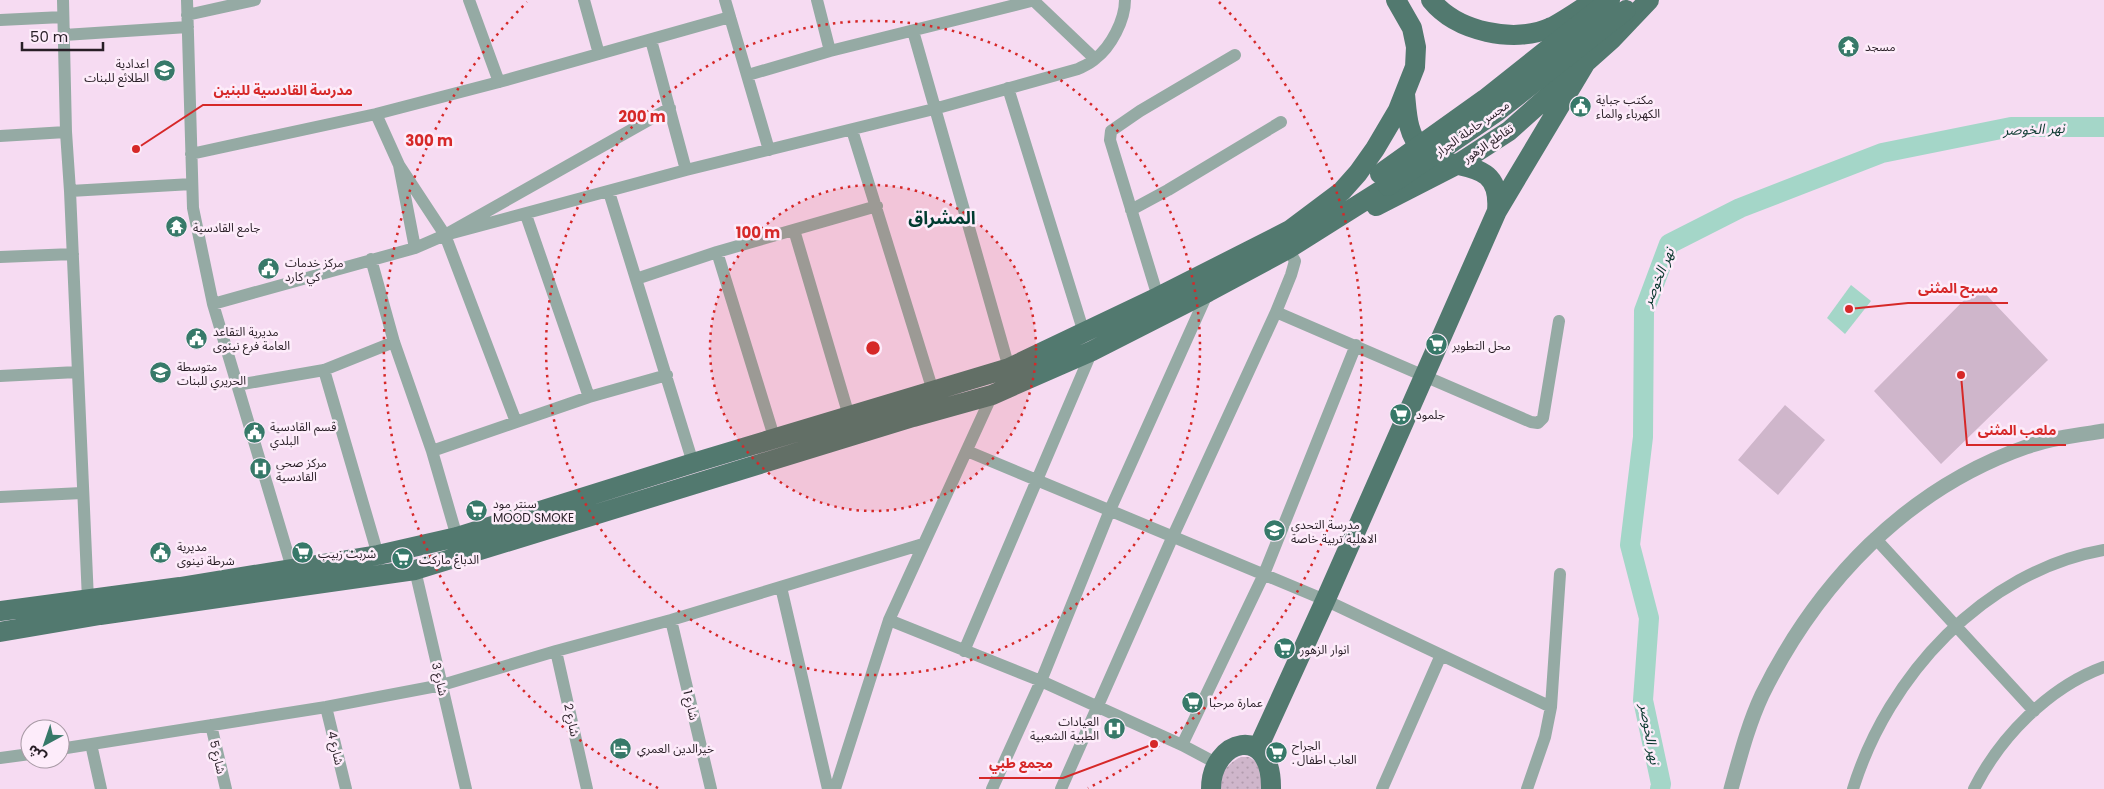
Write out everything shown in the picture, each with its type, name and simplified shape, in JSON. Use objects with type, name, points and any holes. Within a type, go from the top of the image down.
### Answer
[{"type":"main road","points":[[0,632],[100,615],[415,570],[460,545],[693,463],[775,440],[1088,342],[1208,292],[1292,241],[1342,191],[1368,160],[1405,94],[1415,67],[1416,47],[1412,28],[1396,0]]},
{"type":"main road","name":"تقاطع الزهور","points":[[1292,241],[1417,185],[1458,164],[1509,131],[1611,40],[1649,0]]},
{"type":"main road","name":"مجسر حاملة الجرار","points":[[1292,241],[1384,180],[1493,94],[1625,3]]},
{"type":"main road","points":[[1258,748],[1497,211],[1586,62],[1586,44],[1579,32],[1563,26],[1518,34],[1476,29],[1435,5]]},
{"type":"main road","points":[[1588,5],[1581,20],[1587,30],[1597,38],[1611,40]]},
{"type":"main road","points":[[1551,27],[1588,5]]},
{"type":"main road","points":[[1405,94],[1411,132],[1422,150],[1443,161],[1475,168],[1488,177],[1498,193],[1497,211]]},
{"type":"main road","points":[[1382,137],[1395,139],[1414,155],[1420,171],[1417,185]]},
{"type":"main road","points":[[0,611],[88,600],[378,555],[460,545],[992,394],[1088,342],[1158,297],[1292,241]]},
{"type":"main road","points":[[1211,789],[1211,777],[1216,763],[1226,753],[1245,745],[1258,748],[1264,755],[1269,766],[1271,789]]},
{"type":"street","points":[[63,0],[66,132],[88,600]]},
{"type":"street","points":[[187,0],[193,208],[213,304],[292,568]]},
{"type":"street","points":[[64,35],[188,21],[255,0]]},
{"type":"street","points":[[469,0],[499,82]]},
{"type":"street","points":[[584,0],[599,54]]},
{"type":"street","points":[[725,0],[769,150]]},
{"type":"street","points":[[817,0],[830,51]]},
{"type":"street","points":[[445,235],[526,215],[686,170],[934,109],[1078,69],[1095,59],[1106,47],[1116,31],[1125,0]]},
{"type":"street","points":[[748,75],[830,51],[1035,1],[1095,59]]},
{"type":"street","points":[[0,20],[63,17]]},
{"type":"street","points":[[191,154],[376,114],[499,82],[730,17]]},
{"type":"street","points":[[912,31],[1009,368]]},
{"type":"street","points":[[650,40],[686,170]]},
{"type":"street","points":[[1158,297],[1110,140],[1111,131],[1140,111],[1235,55]]},
{"type":"street","points":[[964,651],[1036,479],[1088,342],[1008,88]]},
{"type":"street","points":[[213,304],[415,248],[445,235],[670,108]]},
{"type":"street","points":[[376,114],[399,165],[445,235],[516,422]]},
{"type":"street","points":[[1131,210],[1281,122]]},
{"type":"street","points":[[852,130],[933,390]]},
{"type":"street","points":[[0,136],[66,132]]},
{"type":"street","points":[[399,165],[415,248]]},
{"type":"street","points":[[70,191],[192,184]]},
{"type":"street","points":[[609,192],[693,463]]},
{"type":"street","points":[[636,279],[717,252],[876,206]]},
{"type":"street","points":[[526,215],[589,397]]},
{"type":"street","points":[[794,230],[849,416]]},
{"type":"street","points":[[1062,789],[1173,536],[1276,312],[1295,261],[1292,241]]},
{"type":"street","points":[[717,252],[775,440]]},
{"type":"street","points":[[0,257],[73,254]]},
{"type":"street","points":[[371,260],[394,342],[432,451],[460,545]]},
{"type":"street","points":[[992,789],[1041,681],[1110,510],[1208,292]]},
{"type":"street","points":[[1276,312],[1424,374],[1531,422],[1538,423],[1543,418],[1559,321]]},
{"type":"street","points":[[237,385],[324,370],[394,342]]},
{"type":"street","points":[[1182,745],[1264,574],[1356,345]]},
{"type":"street","points":[[324,370],[378,555]]},
{"type":"street","points":[[0,376],[77,372]]},
{"type":"street","points":[[432,451],[589,397],[667,376]]},
{"type":"street","points":[[835,789],[889,620],[992,394]]},
{"type":"street","points":[[1731,789],[1748,730],[1762,697],[1787,649],[1821,599],[1845,569],[1875,538],[1912,508],[1953,481],[1988,463],[2026,447],[2059,438],[2104,431]]},
{"type":"street","points":[[967,451],[1325,600],[1551,708]]},
{"type":"street","points":[[0,497],[82,493]]},
{"type":"street","points":[[1875,538],[2034,711]]},
{"type":"street","points":[[70,747],[326,707],[442,685],[556,651],[671,620],[923,544]]},
{"type":"street","points":[[1853,789],[1865,755],[1904,685],[1928,654],[1955,626],[1984,603],[2017,582],[2070,559],[2104,550]]},
{"type":"street","name":"شارع 3","points":[[415,570],[466,789]]},
{"type":"street","points":[[1526,789],[1545,737],[1551,708],[1560,574]]},
{"type":"street","points":[[781,587],[828,789]]},
{"type":"street","name":"شارع 1","points":[[671,620],[711,789]]},
{"type":"street","points":[[889,620],[1041,681],[1182,745],[1216,763]]},
{"type":"street","name":"شارع 2","points":[[556,651],[586,789]]},
{"type":"street","points":[[1382,789],[1442,655]]},
{"type":"street","points":[[1974,789],[1994,756],[2034,711],[2070,683],[2104,667]]},
{"type":"street","name":"شارع 4","points":[[326,707],[346,789]]},
{"type":"street","name":"شارع 5","points":[[211,725],[226,789]]},
{"type":"street","points":[[91,744],[102,789]]},
{"type":"street","points":[[0,758],[20,755]]},
{"type":"shaded area","points":[[1851,285],[1871,301],[1845,334],[1827,318]]},
{"type":"shaded area","points":[[1978,286],[2048,360],[1941,464],[1874,391]]},
{"type":"shaded area","points":[[1785,405],[1825,440],[1778,495],[1738,460]]},
{"type":"shaded area","points":[[1241,757],[1249,757],[1261,765],[1264,789],[1218,789],[1220,778],[1225,770]]},
{"type":"waterway","name":"نهر الخوصر","points":[[1660,789],[1661,784],[1643,700],[1649,618],[1630,545],[1643,437],[1644,311],[1669,244],[1740,208],[1882,153],[2011,127],[2104,127]]},
{"type":"place","name":"مسجد","points":[[1849,46]]},
{"type":"place","name":"اعدادية الطلائع للبنات","points":[[165,70]]},
{"type":"place","name":"مكتب جباية الكهرباء والماء","points":[[1580,106]]},
{"type":"place","name":"مدرسة القادسية للبنين","points":[[136,149]]},
{"type":"place","name":"جامع القادسية","points":[[177,227]]},
{"type":"place","name":"مركز خدمات كي كارد","points":[[269,269]]},
{"type":"place","name":"مسبح المثنى","points":[[1849,309]]},
{"type":"place","name":"مديرية التقاعد العامة فرع نينوى","points":[[197,338]]},
{"type":"place","name":"محل التطوير","points":[[1436,345]]},
{"type":"place","name":"متوسطة الحريري للبنات","points":[[161,373]]},
{"type":"place","name":"ملعب المثنى","points":[[1961,375]]},
{"type":"place","name":"جلمود","points":[[1400,414]]},
{"type":"place","name":"قسم القادسية البلدي","points":[[254,433]]},
{"type":"place","name":"مركز صحي القادسية","points":[[260,469]]},
{"type":"place","name":"سنتر مود MOOD SMOKE","points":[[477,510]]},
{"type":"place","name":"مدرسة التحدي الاهلية تربية خاصة","points":[[1275,531]]},
{"type":"place","name":"مديرية شرطة نينوى","points":[[161,553]]},
{"type":"place","name":"شربت زبيب","points":[[302,553]]},
{"type":"place","name":"الدباغ ماركت","points":[[403,559]]},
{"type":"place","name":"انوار الزهور","points":[[1284,649]]},
{"type":"place","name":"عمارة مرحبا","points":[[1193,702]]},
{"type":"place","name":"العيادات الطبية الشعبية","points":[[1115,728]]},
{"type":"place","name":"مجمع طبي","points":[[1154,744]]},
{"type":"place","name":"خيرالدين العمري","points":[[621,748]]},
{"type":"place","name":"الجراح ..العاب اطفال","points":[[1276,752]]},
{"type":"district","name":"المشراق","points":[[942,217]]}]
